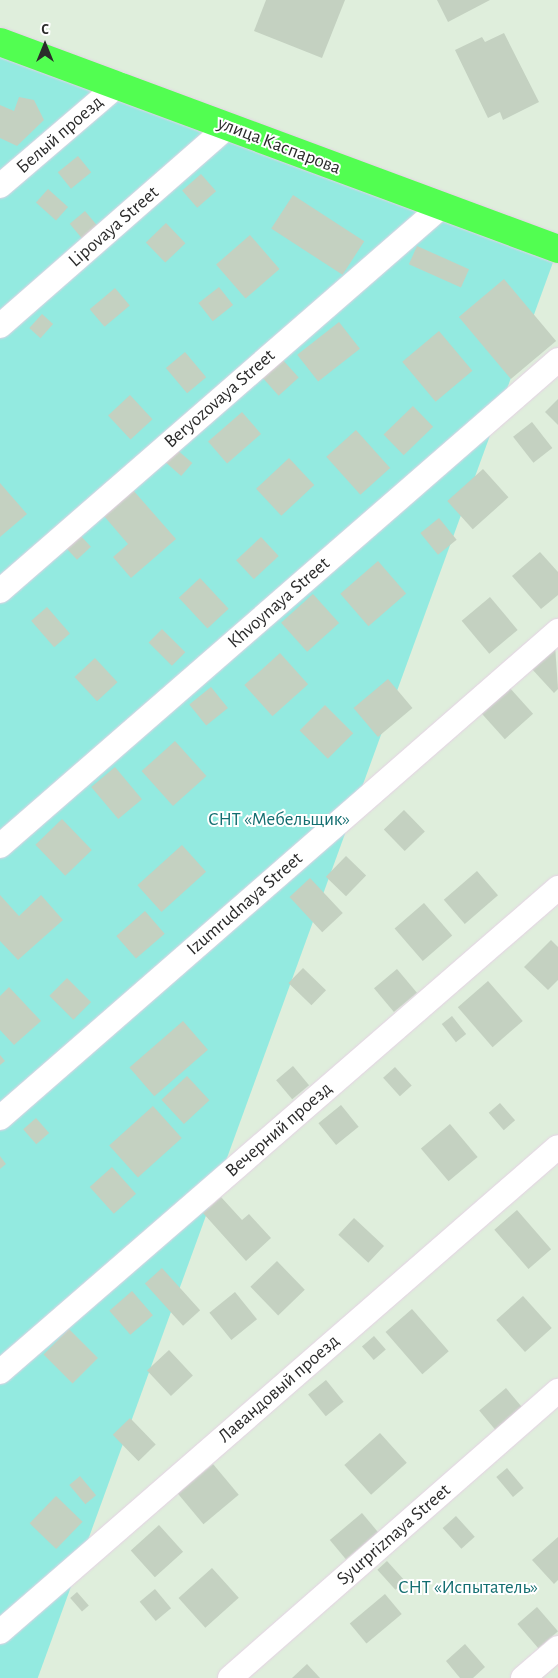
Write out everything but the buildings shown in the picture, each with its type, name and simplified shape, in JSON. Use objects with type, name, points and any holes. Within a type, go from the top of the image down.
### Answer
[{"type":"main road","name":"улица Каспарова","points":[[0,42],[119,84],[227,128],[558,250]]},
{"type":"street","name":"Белый проезд","points":[[0,186],[119,84]]},
{"type":"street","name":"Lipovaya Street","points":[[0,326],[227,128]]},
{"type":"street","name":"Beryozovaya Street","points":[[0,591],[441,207]]},
{"type":"street","name":"Khvoynaya Street","points":[[0,846],[558,360]]},
{"type":"street","name":"Izumrudnaya Street","points":[[0,1118],[558,631]]},
{"type":"street","name":"Вечерний проезд","points":[[0,1372],[558,888]]},
{"type":"street","name":"Лавандовый проезд","points":[[0,1632],[558,1147]]},
{"type":"street","name":"Syurpriznaya Street","points":[[230,1678],[558,1391]]},
{"type":"street","points":[[523,1678],[558,1648]]},
{"type":"green space","name":"СНТ «Мебельщик»","points":[[0,42],[558,245],[38,1678],[0,1678]]},
{"type":"park label","name":"СНТ «Испытатель»","points":[[468,1588]]}]
